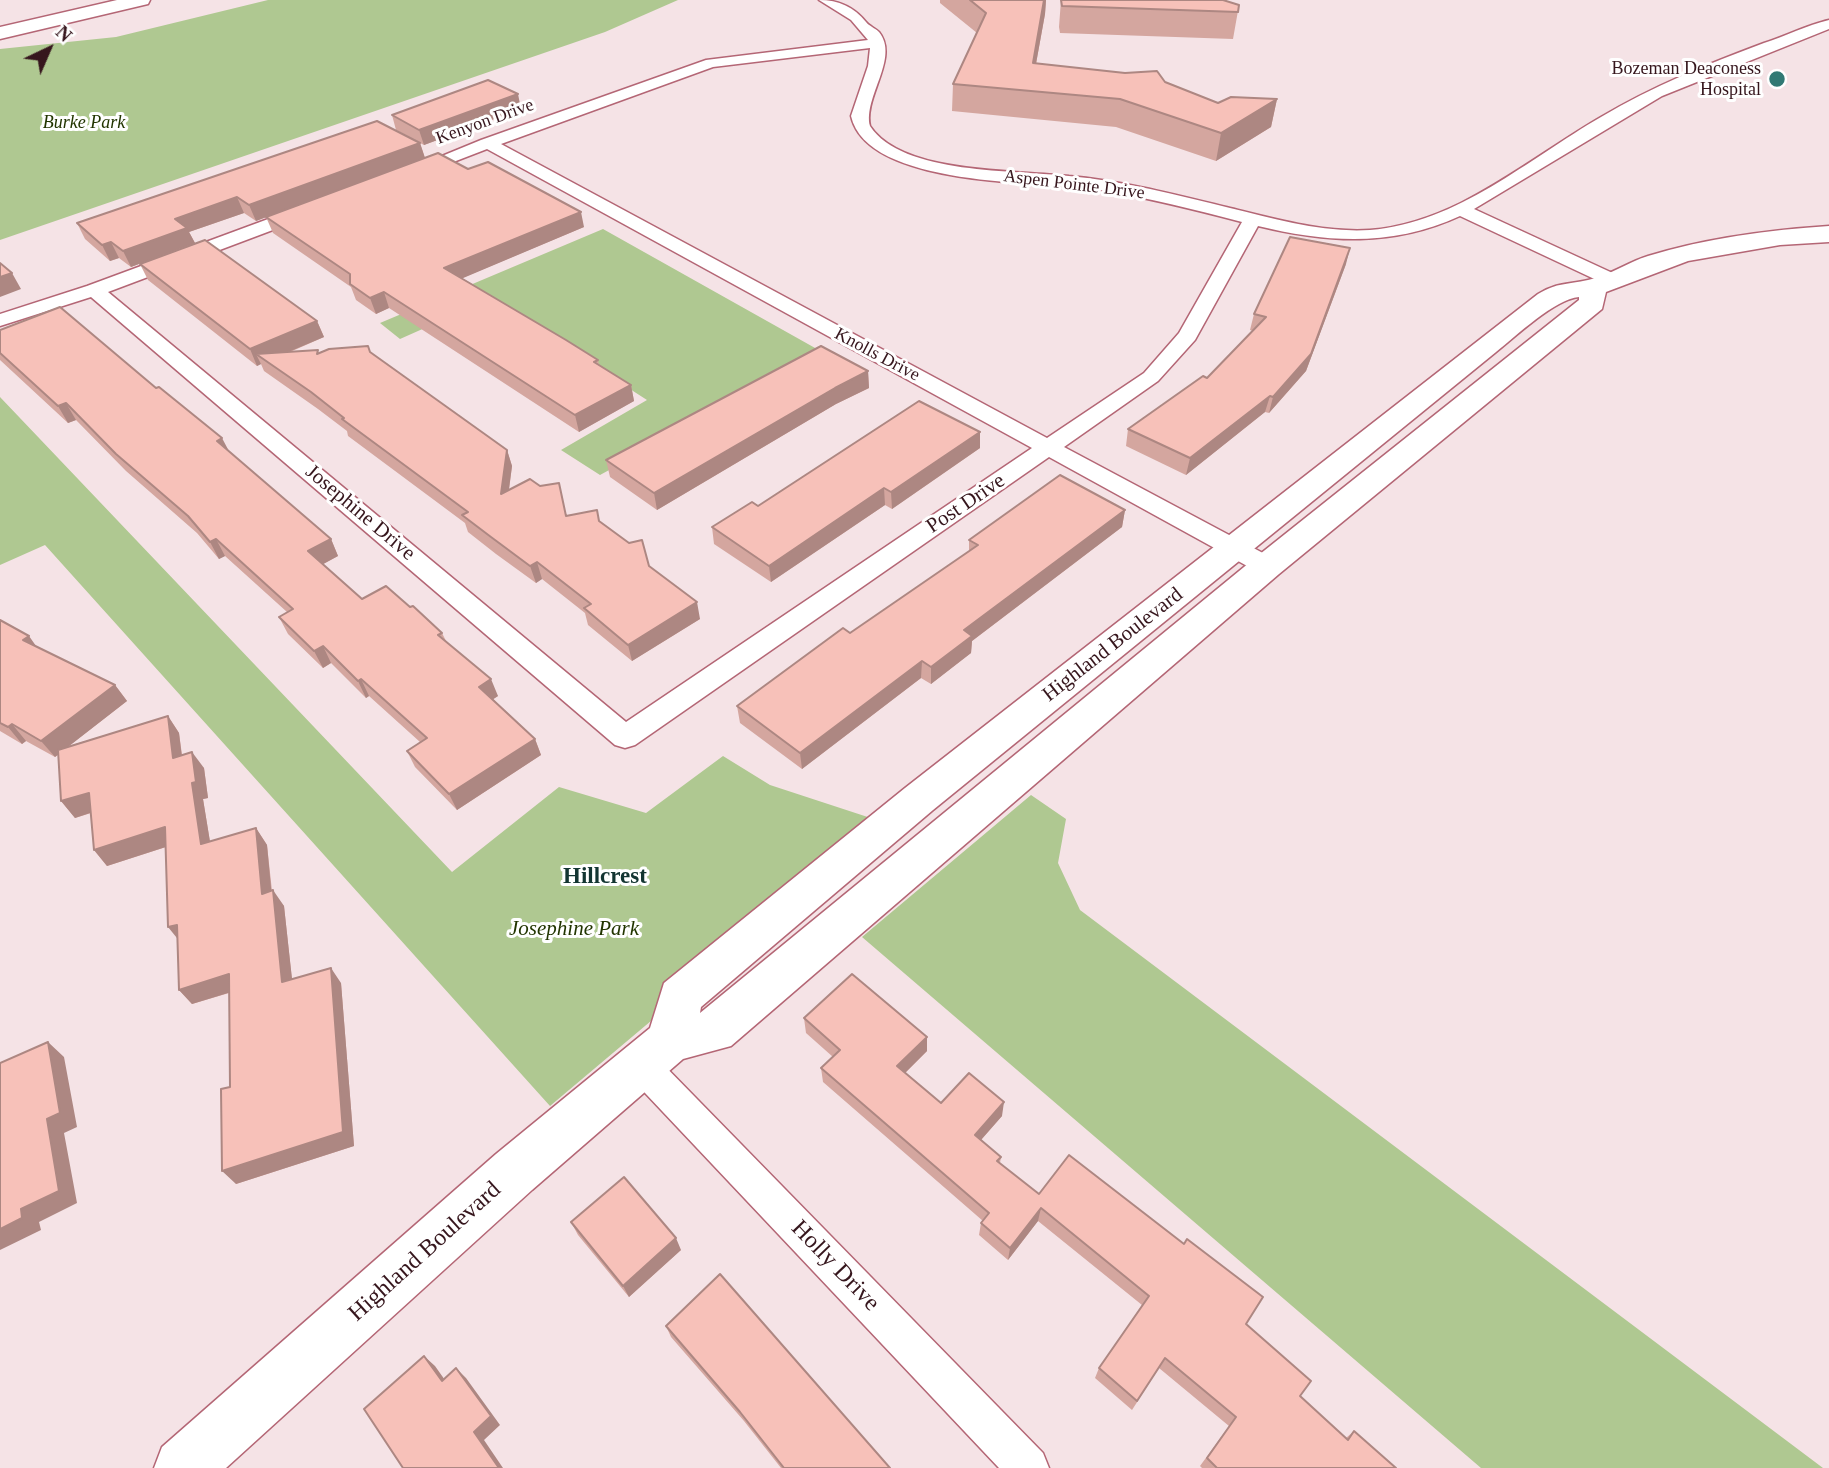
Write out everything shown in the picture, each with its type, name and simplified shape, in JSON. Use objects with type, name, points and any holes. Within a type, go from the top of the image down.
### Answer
[{"type":"main road","points":[[0,33],[141,0]]},
{"type":"main road","points":[[1602,284],[1656,262],[1719,246],[1829,234]]},
{"type":"main road","name":"Highland Boulevard","points":[[195,1464],[514,1172],[656,1053],[715,1031],[1252,557],[1592,303],[1602,284]]},
{"type":"street","points":[[826,0],[857,18],[860,25],[873,34],[876,43]]},
{"type":"street","name":"Aspen Pointe Drive","points":[[876,43],[877,57],[862,96],[859,117],[868,136],[905,157],[929,166],[1128,189],[1304,230],[1370,235],[1428,225],[1462,210],[1637,102],[1829,24]]},
{"type":"street","name":"Kenyon Drive","points":[[397,177],[662,78],[711,63],[876,43]]},
{"type":"street","name":"Knolls Drive","points":[[487,143],[1252,557]]},
{"type":"street","points":[[0,320],[94,290],[321,205]]},
{"type":"street","points":[[1462,210],[1602,284]]},
{"type":"street","name":"Post Drive","points":[[625,737],[1152,377],[1188,336],[1253,219]]},
{"type":"street","name":"Josephine Drive","points":[[94,290],[625,737]]},
{"type":"street","name":"Holly Drive","points":[[656,1053],[1028,1468]]},
{"type":"green space","name":"Burke Park","points":[[268,0],[678,0],[605,32],[0,240],[0,49],[116,37]]},
{"type":"green space","points":[[603,229],[824,353],[600,475],[561,450],[647,400],[490,299],[400,339],[380,323]]},
{"type":"green space","name":"Josephine Park","points":[[0,397],[452,872],[559,787],[646,813],[723,756],[770,785],[886,823],[550,1106],[45,545],[0,565]]},
{"type":"green space","points":[[1031,795],[1066,819],[1058,863],[1080,910],[1823,1468],[1481,1468],[862,937]]},
{"type":"building","points":[[970,0],[1044,0],[1033,63],[1125,73],[1157,71],[1165,82],[1218,103],[1231,97],[1277,99],[1221,133],[1120,99],[953,84],[986,13]]},
{"type":"building","points":[[1061,0],[1223,0],[1239,5],[1238,12],[1062,6]]},
{"type":"building","points":[[488,80],[518,94],[419,130],[392,115]]},
{"type":"building","points":[[377,121],[420,143],[249,205],[237,197],[175,219],[187,228],[123,251],[111,242],[102,245],[77,223]]},
{"type":"building","points":[[438,153],[468,169],[488,162],[581,212],[444,268],[598,360],[594,362],[631,385],[575,415],[384,292],[370,298],[350,284],[350,274],[266,217]]},
{"type":"building","points":[[1290,237],[1350,248],[1311,354],[1273,397],[1270,396],[1190,458],[1128,429],[1203,376],[1207,378],[1266,317],[1254,314]]},
{"type":"building","points":[[205,240],[317,321],[250,349],[140,264]]},
{"type":"building","points":[[0,263],[12,273],[0,277]]},
{"type":"building","points":[[60,307],[156,388],[159,387],[222,438],[217,441],[331,539],[308,551],[362,599],[386,586],[410,607],[413,606],[442,633],[438,635],[491,679],[479,687],[535,739],[449,794],[407,751],[427,738],[361,679],[358,681],[323,646],[314,651],[279,617],[293,609],[216,539],[210,542],[188,516],[116,454],[66,403],[58,406],[0,353],[0,330]]},
{"type":"building","points":[[368,346],[370,352],[507,450],[501,494],[530,479],[540,486],[559,483],[566,516],[597,510],[599,521],[629,543],[642,540],[649,566],[697,602],[628,645],[584,608],[591,604],[537,562],[530,566],[491,537],[462,515],[468,512],[342,419],[344,418],[311,392],[256,354],[318,350],[317,354],[329,349]]},
{"type":"building","points":[[821,346],[868,371],[654,493],[606,460]]},
{"type":"building","points":[[919,401],[980,432],[891,492],[884,488],[769,566],[712,527],[752,502],[758,506]]},
{"type":"building","points":[[1060,475],[1125,510],[964,630],[972,636],[931,667],[922,661],[800,753],[737,706],[843,628],[850,633],[978,545],[969,540]]},
{"type":"building","points":[[0,620],[29,636],[23,640],[115,685],[41,741],[12,724],[8,727],[0,723]]},
{"type":"building","points":[[168,716],[173,758],[192,752],[196,782],[192,783],[201,844],[256,828],[262,894],[273,890],[282,982],[331,968],[343,1132],[222,1171],[221,1089],[230,1087],[229,974],[179,990],[177,925],[168,927],[165,827],[94,850],[89,793],[61,801],[58,750]]},
{"type":"building","points":[[852,974],[927,1037],[897,1066],[941,1103],[969,1073],[1004,1102],[975,1135],[1001,1157],[997,1161],[1039,1194],[1069,1155],[1184,1244],[1187,1239],[1263,1297],[1246,1324],[1311,1381],[1300,1396],[1348,1440],[1354,1431],[1396,1468],[1217,1468],[1207,1458],[1236,1417],[1165,1358],[1137,1401],[1099,1368],[1149,1296],[1041,1208],[1010,1248],[981,1223],[989,1213],[821,1068],[840,1050],[804,1018]]},
{"type":"building","points":[[48,1042],[60,1113],[47,1119],[59,1191],[21,1209],[22,1218],[0,1229],[0,1063]]},
{"type":"building","points":[[624,1177],[676,1238],[623,1286],[571,1222]]},
{"type":"building","points":[[720,1274],[890,1468],[784,1468],[666,1326]]},
{"type":"building","points":[[424,1356],[442,1381],[456,1368],[491,1416],[474,1432],[499,1468],[403,1468],[364,1409]]},
{"type":"place","name":"Bozeman Deaconess Hospital","points":[[1777,79]]},
{"type":"district","name":"Hillcrest","points":[[605,877]]}]
